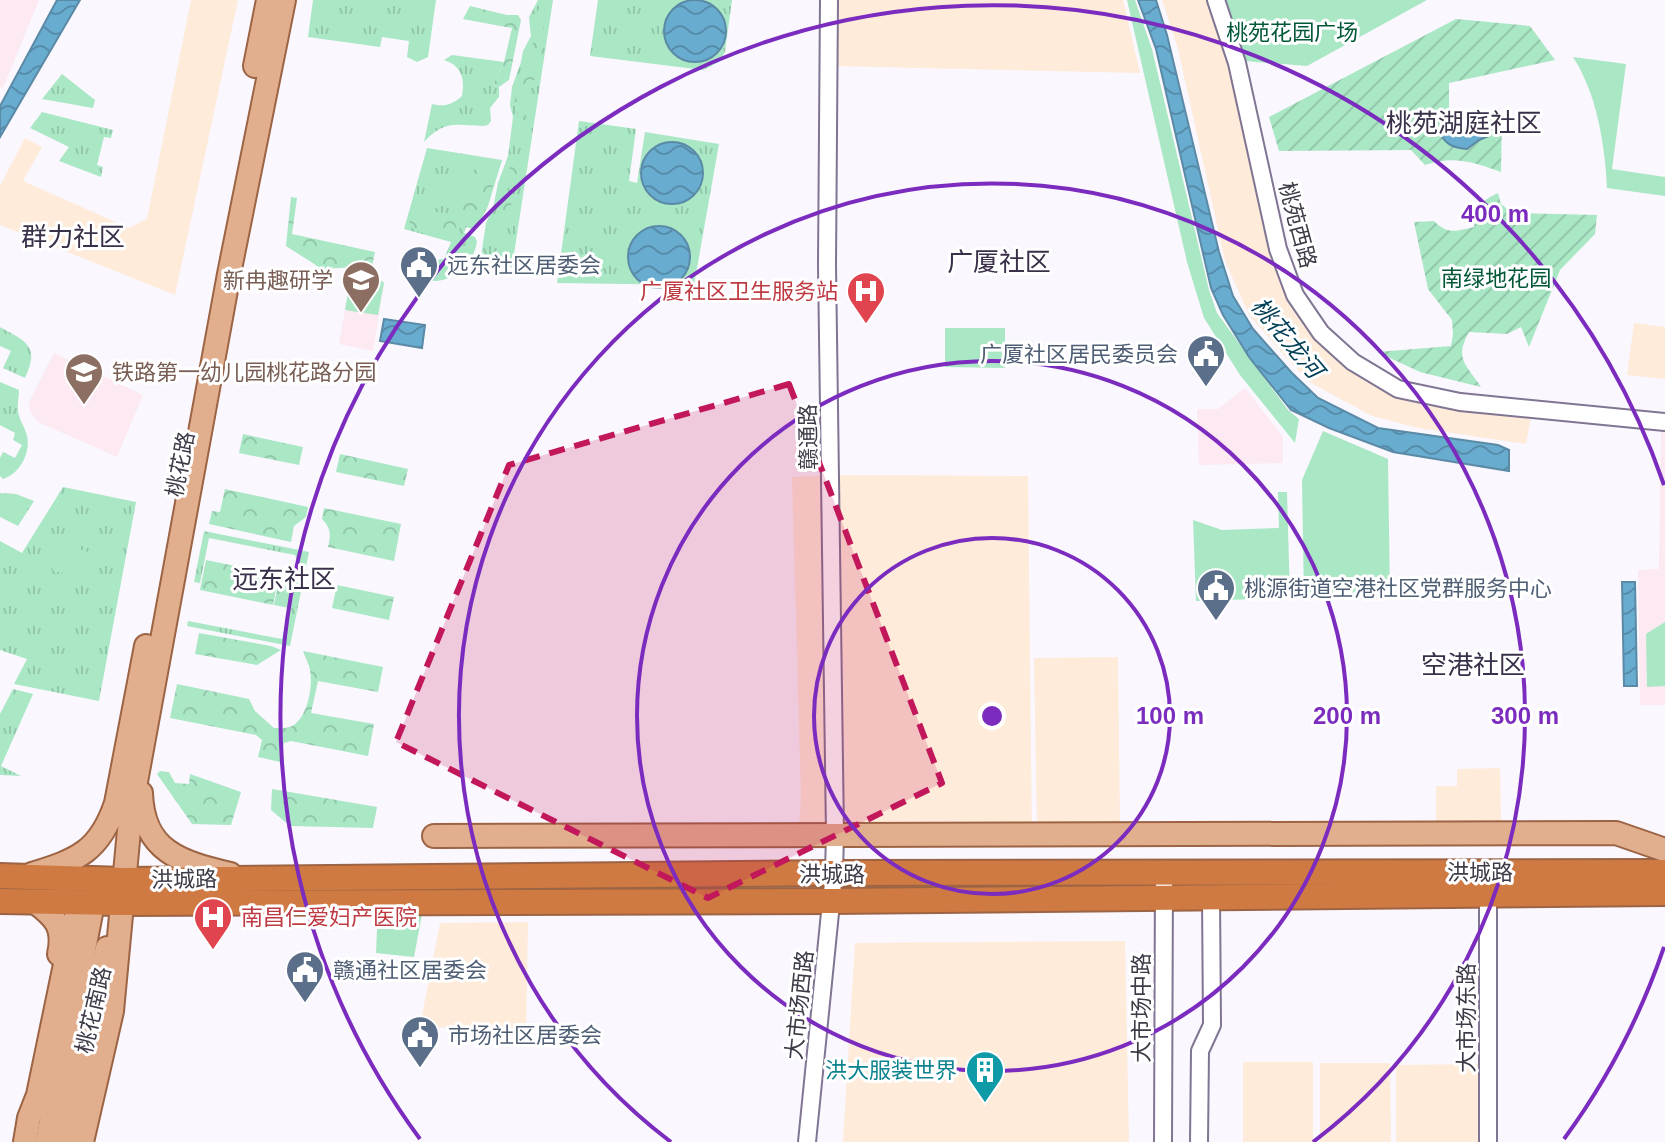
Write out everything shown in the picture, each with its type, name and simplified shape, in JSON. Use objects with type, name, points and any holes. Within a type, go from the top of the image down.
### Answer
[{"type":"highway","name":"洪城路","points":[[12,876],[122,895],[831,901],[1164,885],[1665,872]]},
{"type":"highway","name":"洪城路","points":[[0,901],[93,903],[122,895],[250,879],[834,873],[1164,885],[1211,896],[1665,893]]},
{"type":"main road","name":"桃花路","points":[[12,876],[61,865],[86,852],[100,839],[116,803],[268,0]]},
{"type":"main road","name":"桃花路","points":[[122,895],[140,759],[229,274],[284,0]]},
{"type":"main road","points":[[140,759],[145,821],[155,840],[171,854],[193,865],[250,879]]},
{"type":"main road","points":[[434,836],[1616,833],[1665,850]]},
{"type":"main road","points":[[82,1142],[112,1011],[122,895]]},
{"type":"main road","name":"桃花南路","points":[[65,1142],[92,1009],[95,950],[122,895]]},
{"type":"main road","points":[[29,1118],[27,1096],[60,946],[60,929],[51,915],[35,902]]},
{"type":"main road","points":[[47,1142],[95,950],[93,903]]},
{"type":"main road","points":[[25,1142],[29,1118],[38,1095],[74,921],[93,903]]},
{"type":"street","name":"赣通路","points":[[829,0],[827,265],[834,873]]},
{"type":"street","name":"桃苑西路","points":[[1216,0],[1237,63],[1278,249],[1295,295],[1321,333],[1353,362],[1398,389],[1460,402],[1665,422]]},
{"type":"street","name":"大市场西路","points":[[807,1142],[834,873]]},
{"type":"street","name":"大市场中路","points":[[1163,1142],[1164,885]]},
{"type":"street","name":"大市场东路","points":[[1488,894],[1488,1142]]},
{"type":"street","points":[[1199,1142],[1200,1051],[1212,1025],[1211,896]]},
{"type":"highlighted area","points":[[789,384],[942,783],[708,898],[396,742],[509,465]]},
{"type":"shaded area","points":[[0,0],[39,0],[3,88],[0,87]]},
{"type":"shaded area","points":[[191,0],[238,0],[175,295],[0,225],[0,186],[25,138],[42,147],[23,181],[129,228],[147,219]]},
{"type":"shaded area","points":[[834,0],[1123,0],[1140,73],[833,66]]},
{"type":"shaded area","points":[[1162,0],[1207,0],[1228,62],[1278,268],[1308,332],[1349,369],[1397,391],[1642,427],[1531,418],[1526,444],[1418,428],[1372,416],[1311,383],[1249,315],[1225,261],[1178,49]]},
{"type":"shaded area","name":"新冉趣研学","points":[[351,276],[384,283],[373,351],[339,344]]},
{"type":"shaded area","points":[[1634,323],[1665,327],[1665,379],[1627,375]]},
{"type":"shaded area","name":"铁路第一幼儿园桃花路分园","points":[[54,353],[143,395],[117,457],[38,422],[30,411],[29,402]]},
{"type":"shaded area","points":[[1245,388],[1283,437],[1283,463],[1199,465],[1197,409],[1218,409]]},
{"type":"shaded area","points":[[1661,431],[1665,433],[1665,705],[1640,705],[1638,570],[1659,569]]},
{"type":"shaded area","points":[[1028,476],[1032,843],[798,843],[801,796],[792,477]]},
{"type":"shaded area","points":[[1118,657],[1120,826],[1037,827],[1034,658]]},
{"type":"shaded area","points":[[1500,768],[1501,827],[1436,828],[1436,786],[1457,786],[1457,769]]},
{"type":"shaded area","points":[[528,922],[526,1033],[420,1026],[440,923]]},
{"type":"shaded area","points":[[1125,941],[1129,1142],[843,1142],[855,943]]},
{"type":"shaded area","points":[[1243,1062],[1313,1062],[1313,1142],[1243,1142]]},
{"type":"shaded area","points":[[1320,1063],[1390,1063],[1391,1142],[1320,1142]]},
{"type":"shaded area","points":[[1482,1064],[1483,1142],[1396,1142],[1396,1065]]},
{"type":"green space","points":[[313,0],[436,0],[428,57],[417,62],[407,57],[409,41],[382,37],[380,47],[308,37]]},
{"type":"green space","points":[[538,0],[553,0],[512,267],[498,267],[497,276],[474,273],[480,263],[486,223],[508,156],[513,117],[510,105],[512,87],[531,36],[529,17]]},
{"type":"green space","points":[[545,0],[539,66],[524,108],[528,142],[514,103],[526,51],[535,41],[537,33],[535,16]]},
{"type":"green space","points":[[598,0],[732,0],[725,52],[719,62],[703,70],[590,56]]},
{"type":"green space","points":[[1127,0],[1135,0],[1152,49],[1217,313],[1288,410],[1299,419],[1295,443],[1240,375],[1204,318],[1187,262]]},
{"type":"green space","name":"桃苑花园广场","points":[[1225,0],[1427,0],[1307,66],[1244,61]]},
{"type":"green space","points":[[470,6],[518,15],[521,20],[509,80],[499,87],[493,85],[504,62],[512,28],[463,19]]},
{"type":"green space","points":[[1456,19],[1530,26],[1555,60],[1449,83],[1449,118],[1502,117],[1501,172],[1463,161],[1445,160],[1425,165],[1411,150],[1279,151],[1269,117]]},
{"type":"green space","points":[[452,55],[504,62],[493,85],[499,87],[499,97],[490,108],[491,121],[488,125],[445,127],[424,142],[432,104],[448,104],[462,96],[461,74],[444,60]]},
{"type":"green space","points":[[1573,57],[1626,64],[1612,169],[1665,177],[1665,196],[1607,188],[1594,103]]},
{"type":"green space","points":[[62,74],[95,100],[93,108],[42,99]]},
{"type":"green space","points":[[42,112],[113,130],[111,138],[104,137],[97,165],[103,167],[101,177],[59,161],[69,147],[30,128]]},
{"type":"green space","points":[[579,121],[636,129],[629,181],[637,183],[645,132],[719,144],[694,285],[557,283]]},
{"type":"green space","points":[[427,148],[502,160],[482,218],[473,229],[466,227],[464,233],[477,241],[472,256],[457,273],[435,281],[415,277],[418,259],[444,259],[451,242],[404,229]]},
{"type":"green space","points":[[524,156],[526,162],[518,176],[520,179],[507,187],[512,206],[508,215],[497,212],[506,173]]},
{"type":"green space","points":[[502,160],[484,212],[476,219],[464,218],[456,206],[456,193],[478,166]]},
{"type":"green space","name":"南绿地花园","points":[[1498,193],[1501,204],[1512,213],[1597,215],[1595,234],[1560,270],[1529,347],[1521,327],[1507,334],[1469,332],[1462,355],[1481,387],[1420,372],[1377,352],[1451,346],[1452,320],[1428,289],[1414,222],[1434,221],[1452,231],[1474,227],[1480,206]]},
{"type":"green space","points":[[291,197],[297,198],[292,234],[375,252],[372,266],[322,269],[286,246]]},
{"type":"green space","points":[[411,211],[452,214],[459,235],[450,240],[416,231],[409,225]]},
{"type":"green space","points":[[472,242],[474,247],[463,264],[451,273],[417,276],[419,262],[440,265],[458,246]]},
{"type":"green space","points":[[351,276],[384,283],[378,315],[345,310]]},
{"type":"green space","points":[[0,327],[24,341],[31,352],[25,378],[3,368],[11,351],[0,346]]},
{"type":"green space","points":[[945,328],[1005,328],[1005,368],[945,367]]},
{"type":"green space","points":[[0,382],[19,390],[18,411],[28,442],[26,455],[19,467],[3,479],[0,476],[0,458],[3,452],[15,458],[22,445],[13,440],[15,433],[0,425]]},
{"type":"green space","points":[[1323,431],[1388,459],[1390,597],[1304,599],[1302,480]]},
{"type":"green space","points":[[243,434],[303,447],[299,465],[239,453]]},
{"type":"green space","points":[[340,454],[408,469],[404,486],[336,472]]},
{"type":"green space","points":[[63,487],[136,502],[99,701],[14,684],[27,659],[0,650],[0,541],[22,553]]},
{"type":"green space","points":[[225,489],[308,507],[306,517],[294,526],[291,542],[209,524],[212,511],[220,512]]},
{"type":"green space","points":[[1278,492],[1287,492],[1290,598],[1196,601],[1193,520],[1222,530],[1279,528]]},
{"type":"green space","points":[[0,493],[16,494],[34,501],[18,526],[0,517]]},
{"type":"green space","points":[[324,508],[401,524],[394,561],[328,547],[330,532],[322,519]]},
{"type":"green space","points":[[204,531],[309,552],[290,646],[187,626],[188,621],[282,639],[289,608],[274,605],[279,579],[293,581],[295,555],[209,538],[200,583],[194,582]]},
{"type":"green space","points":[[62,543],[88,552],[78,579],[52,570]]},
{"type":"green space","points":[[206,560],[279,575],[273,605],[200,590]]},
{"type":"green space","points":[[337,585],[394,597],[389,620],[332,608]]},
{"type":"green space","points":[[1665,622],[1665,686],[1647,687],[1646,634]]},
{"type":"green space","points":[[199,633],[281,650],[257,665],[195,654]]},
{"type":"green space","points":[[303,651],[383,667],[378,692],[318,681],[311,713],[374,724],[368,756],[291,741],[284,743],[280,762],[258,757],[262,740],[256,735],[170,718],[177,684],[249,699],[255,711],[274,728],[292,726],[303,714],[310,692],[310,670]]},
{"type":"green space","points":[[13,689],[33,694],[1,766],[21,776],[0,775],[0,714]]},
{"type":"green space","points":[[160,771],[169,772],[175,783],[189,784],[190,774],[241,792],[231,825],[192,824],[157,774]]},
{"type":"green space","points":[[272,789],[377,807],[373,828],[290,826],[271,810]]},
{"type":"green space","points":[[378,906],[423,909],[414,957],[376,953]]},
{"type":"water","points":[[57,0],[80,0],[0,137],[0,106]]},
{"type":"water","points":[[695,0],[707,2],[717,9],[724,19],[724,43],[717,53],[707,60],[695,62],[683,60],[673,53],[666,43],[664,31],[666,19],[673,9],[683,2]]},
{"type":"water","points":[[1138,0],[1156,0],[1219,252],[1233,296],[1253,329],[1318,398],[1378,428],[1498,445],[1509,450],[1509,471],[1393,452],[1329,428],[1291,410],[1249,357],[1223,315],[1211,288],[1156,49]]},
{"type":"water","points":[[1460,119],[1476,124],[1481,120],[1492,131],[1467,149],[1456,147],[1441,135],[1446,126]]},
{"type":"water","points":[[672,142],[684,144],[694,151],[701,161],[701,185],[694,195],[684,202],[672,204],[660,202],[650,195],[643,185],[641,173],[643,161],[650,151],[660,144]]},
{"type":"water","points":[[659,226],[671,228],[681,235],[688,245],[688,269],[681,279],[671,286],[659,288],[647,286],[637,279],[630,269],[628,257],[630,245],[637,235],[647,228]]},
{"type":"water","points":[[384,319],[425,325],[422,348],[380,341]]},
{"type":"water","points":[[1622,582],[1635,582],[1637,686],[1624,686]]},
{"type":"place","name":"远东社区居委会","points":[[419,299]]},
{"type":"place","name":"新冉趣研学","points":[[361,314]]},
{"type":"place","name":"广厦社区卫生服务站","points":[[866,325]]},
{"type":"place","name":"广厦社区居民委员会","points":[[1206,388]]},
{"type":"place","name":"铁路第一幼儿园桃花路分园","points":[[84,406]]},
{"type":"place","name":"桃源街道空港社区党群服务中心","points":[[1216,622]]},
{"type":"place","name":"南昌仁爱妇产医院","points":[[213,951]]},
{"type":"place","name":"赣通社区居委会","points":[[305,1004]]},
{"type":"place","name":"市场社区居委会","points":[[420,1069]]},
{"type":"place","name":"洪大服装世界","points":[[985,1104]]},
{"type":"district","name":"桃苑湖庭社区","points":[[1464,123]]},
{"type":"district","name":"群力社区","points":[[73,237]]},
{"type":"district","name":"广厦社区","points":[[999,262]]},
{"type":"district","name":"远东社区","points":[[284,579]]},
{"type":"district","name":"空港社区","points":[[1473,665]]},
{"type":"water label","name":"桃花龙河","points":[[1287,338]]}]
